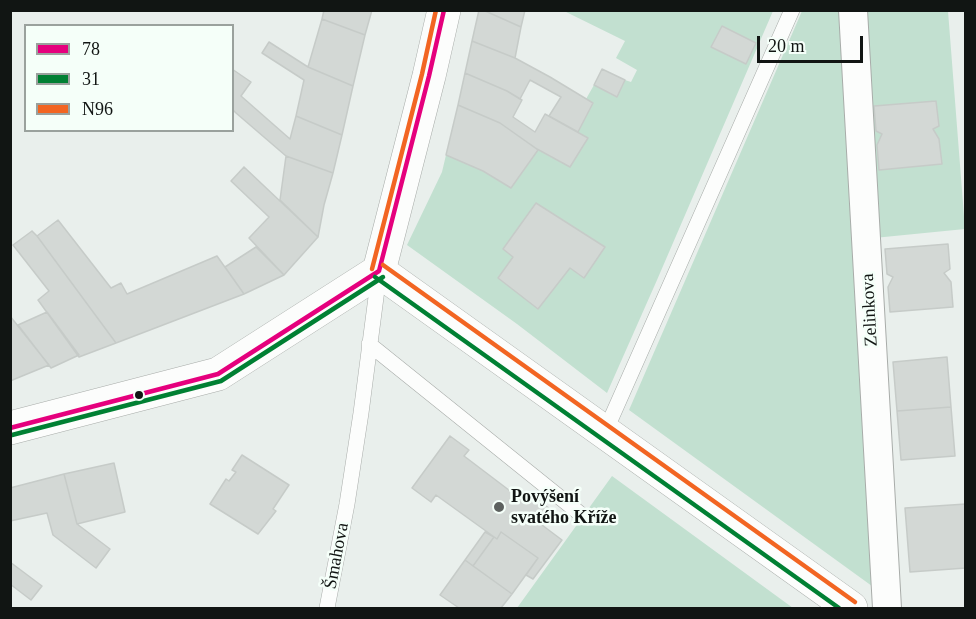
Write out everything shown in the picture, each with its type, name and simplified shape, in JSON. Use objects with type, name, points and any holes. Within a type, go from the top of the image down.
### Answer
[{"type":"street","points":[[10,428],[218,374],[379,271],[444,10]]},
{"type":"street","name":"Zelinkova","points":[[852,10],[887,609]]},
{"type":"street","points":[[379,271],[851,609]]},
{"type":"lane","points":[[605,432],[792,10]]},
{"type":"lane","name":"Šmahova","points":[[327,609],[361,413],[379,271]]},
{"type":"lane","points":[[369,344],[583,516]]},
{"type":"green space","points":[[564,11],[773,11],[607,393],[517,324],[407,245],[442,172],[446,155],[483,171],[511,188],[538,150],[570,167],[587,138],[578,132],[593,103],[586,99],[594,85],[616,97],[625,80],[631,82],[637,70],[616,58],[625,41]]},
{"type":"green space","points":[[802,11],[948,11],[965,229],[874,238],[894,602],[629,410]]},
{"type":"green space","points":[[612,476],[793,608],[517,608]]},
{"type":"building","points":[[324,10],[372,10],[365,35],[322,19]]},
{"type":"building","points":[[479,10],[521,27],[515,58],[472,41]]},
{"type":"building","points":[[483,10],[525,10],[521,27]]},
{"type":"building","points":[[322,19],[365,35],[353,86],[308,67]]},
{"type":"building","points":[[722,26],[756,43],[746,64],[711,47]]},
{"type":"building","points":[[472,41],[515,58],[593,103],[578,132],[549,116],[561,97],[530,80],[520,99],[465,73]]},
{"type":"building","points":[[269,42],[308,67],[353,86],[342,135],[296,116],[304,80],[262,53]]},
{"type":"building","points":[[602,69],[625,80],[617,97],[594,85]]},
{"type":"building","points":[[234,70],[251,82],[241,96],[290,139],[296,116],[342,135],[333,173],[286,156],[234,111]]},
{"type":"building","points":[[465,73],[522,100],[513,117],[535,132],[545,114],[588,138],[570,167],[537,149],[500,123],[458,105]]},
{"type":"building","points":[[936,101],[939,126],[933,129],[939,139],[942,164],[879,170],[877,145],[882,134],[876,131],[874,106]]},
{"type":"building","points":[[458,105],[500,123],[538,150],[511,188],[483,171],[446,155]]},
{"type":"building","points":[[286,156],[333,173],[318,237],[280,200]]},
{"type":"building","points":[[244,167],[318,237],[284,275],[249,238],[269,217],[231,181]]},
{"type":"building","points":[[536,203],[605,247],[584,278],[570,268],[538,309],[498,278],[513,257],[503,249]]},
{"type":"building","points":[[58,220],[111,288],[121,283],[127,294],[217,256],[244,294],[116,343],[37,236]]},
{"type":"building","points":[[32,231],[116,343],[79,357],[38,300],[49,291],[13,245]]},
{"type":"building","points":[[948,244],[950,269],[944,273],[951,282],[953,307],[890,312],[888,287],[893,277],[887,274],[885,249]]},
{"type":"building","points":[[256,247],[284,275],[244,294],[225,267]]},
{"type":"building","points":[[47,312],[79,355],[51,368],[18,325]]},
{"type":"building","points":[[10,316],[49,365],[10,381]]},
{"type":"building","points":[[947,357],[951,407],[897,411],[893,362]]},
{"type":"building","points":[[951,407],[955,456],[901,460],[897,411]]},
{"type":"building","name":"Povýšení svatého Kříže","points":[[450,436],[469,450],[464,456],[522,500],[527,492],[553,511],[542,525],[562,540],[533,579],[526,575],[538,558],[501,532],[497,539],[436,495],[431,502],[412,488]]},
{"type":"building","points":[[242,455],[289,485],[273,509],[276,511],[258,534],[210,504],[226,479],[229,481],[236,472],[232,470]]},
{"type":"building","points":[[114,463],[125,512],[77,524],[64,474]]},
{"type":"building","points":[[64,474],[77,524],[110,549],[96,568],[53,535],[47,513],[10,521],[10,488]]},
{"type":"building","points":[[966,504],[966,568],[910,572],[905,508]]},
{"type":"building","points":[[485,532],[494,537],[473,566],[465,560]]},
{"type":"building","points":[[501,532],[538,558],[512,594],[473,566],[494,537],[497,539]]},
{"type":"building","points":[[465,560],[512,594],[501,608],[459,608],[440,595]]},
{"type":"building","points":[[10,562],[42,586],[31,600],[10,584]]},
{"type":"transit line","name":"N96","points":[[372,269],[436,10]]},
{"type":"transit line","name":"78","points":[[379,271],[444,10]]},
{"type":"transit line","name":"N96","points":[[383,265],[855,602]]},
{"type":"transit line","name":"78","points":[[10,428],[218,374],[379,271]]},
{"type":"transit line","name":"31","points":[[375,277],[839,608]]},
{"type":"transit line","name":"31","points":[[12,435],[221,381],[383,277]]},
{"type":"place","name":"Povýšení svatého Kříže","points":[[499,507]]}]
